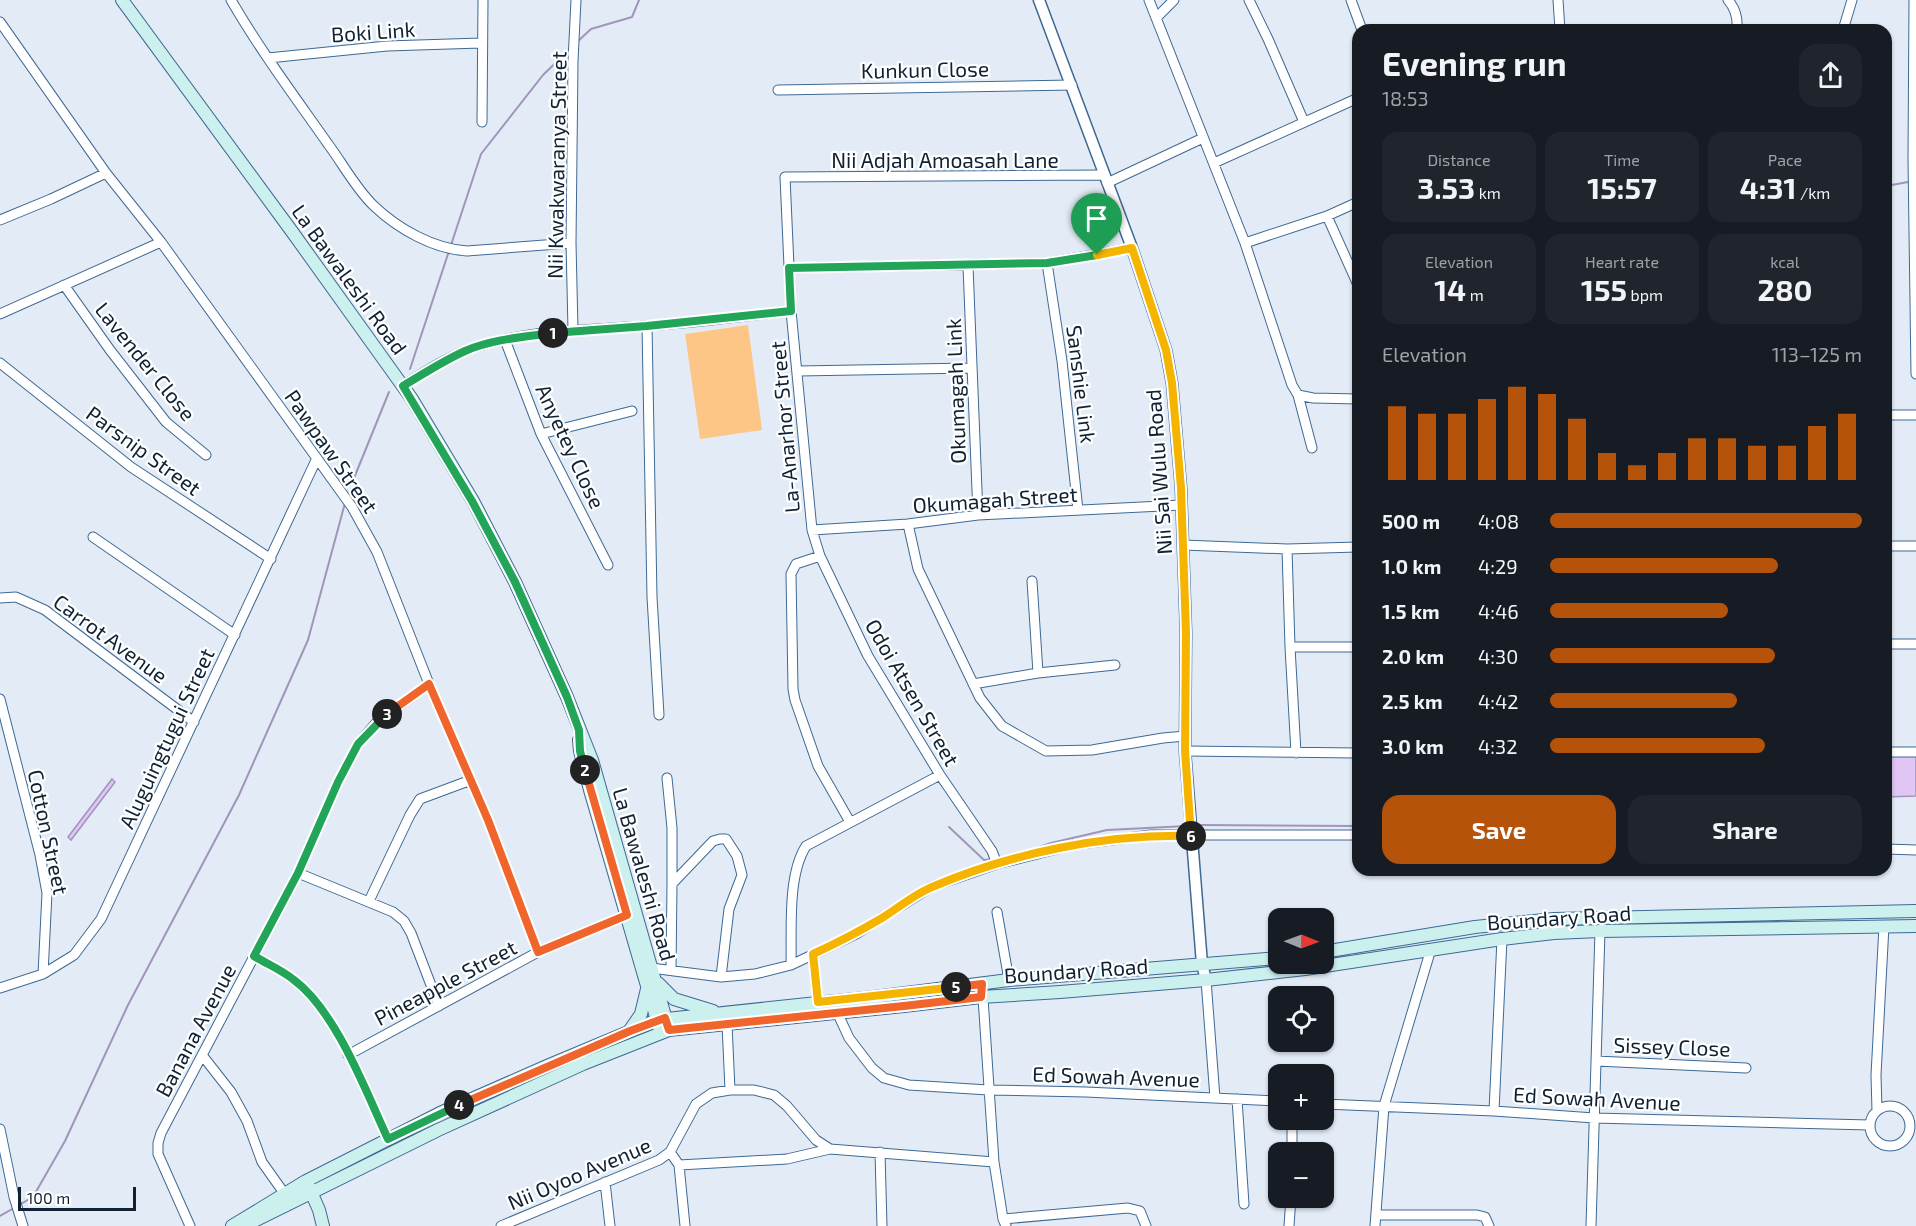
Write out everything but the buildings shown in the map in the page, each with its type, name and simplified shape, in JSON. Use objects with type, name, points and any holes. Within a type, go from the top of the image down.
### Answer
[{"type":"main road","name":"La Bawaleshi Road","points":[[122,0],[403,386],[472,501],[515,582],[567,697],[592,760],[651,968],[651,984]]},
{"type":"main road","name":"La Bawaleshi Road","points":[[579,730],[580,751],[590,790],[663,1025]]},
{"type":"main road","name":"Boundary Road","points":[[1334,950],[1475,927],[1545,919],[1595,916],[1916,911]]},
{"type":"main road","name":"Boundary Road","points":[[724,1018],[837,1012],[981,997],[1206,980],[1305,969],[1554,933],[1600,930],[1916,926]]},
{"type":"main road","name":"Boundary Road","points":[[244,1226],[388,1139],[440,1113],[630,1031],[818,1002],[1009,980],[1268,959]]},
{"type":"main road","points":[[630,1031],[641,1014],[651,984],[674,999],[724,1018]]},
{"type":"main road","name":"Boundary Road","points":[[232,1226],[284,1193],[309,1186],[470,1115],[663,1025]]},
{"type":"main road","points":[[309,1186],[323,1226]]},
{"type":"street","points":[[231,0],[268,58],[374,206],[399,226],[453,250],[467,251],[571,243]]},
{"type":"street","points":[[482,122],[483,0]]},
{"type":"street","name":"Nii Kwakwaranya Street","points":[[573,330],[571,243],[576,0]]},
{"type":"street","name":"Nii Sai Wulu Road","points":[[1039,0],[1132,248],[1166,350],[1172,383],[1182,505],[1186,633],[1185,751],[1202,964],[1206,980]]},
{"type":"street","points":[[1149,0],[1245,243],[1292,385],[1298,395],[1312,448]]},
{"type":"street","points":[[1156,18],[1174,0]]},
{"type":"street","points":[[1249,0],[1304,122]]},
{"type":"street","points":[[1351,0],[1360,24]]},
{"type":"street","points":[[1558,0],[1560,24]]},
{"type":"street","points":[[1728,0],[1733,5],[1738,24]]},
{"type":"street","points":[[1845,24],[1852,0]]},
{"type":"street","points":[[1914,0],[1913,159],[1916,375]]},
{"type":"street","name":"Pawpaw Street","points":[[0,22],[106,173],[160,242],[352,507],[377,552],[429,684],[471,780],[538,952]]},
{"type":"street","name":"Boki Link","points":[[268,58],[387,46],[481,43]]},
{"type":"street","name":"Kunkun Close","points":[[778,90],[1072,85]]},
{"type":"street","points":[[1214,163],[1352,101]]},
{"type":"street","points":[[1106,179],[1203,138]]},
{"type":"street","points":[[0,220],[106,173]]},
{"type":"street","name":"Nii Adjah Amoasah Lane","points":[[785,177],[1106,179]]},
{"type":"street","name":"La-Anarhor Street","points":[[785,177],[791,311],[812,530]]},
{"type":"street","points":[[1245,243],[1327,216],[1352,205]]},
{"type":"street","points":[[1327,216],[1352,272]]},
{"type":"street","points":[[0,314],[160,242]]},
{"type":"street","points":[[789,268],[1047,263],[1132,248]]},
{"type":"street","name":"Sanshie Link","points":[[1047,263],[1062,361],[1078,510]]},
{"type":"street","name":"Okumagah Link","points":[[968,266],[978,515]]},
{"type":"street","name":"Lavender Close","points":[[64,285],[110,350],[166,422],[206,455]]},
{"type":"street","points":[[403,386],[467,350],[506,340],[573,330],[647,326],[791,311]]},
{"type":"street","points":[[647,326],[652,597],[659,715]]},
{"type":"street","name":"Anyetey Close","points":[[506,340],[541,434],[608,565]]},
{"type":"street","name":"Parsnip Street","points":[[0,363],[131,467],[271,559]]},
{"type":"street","points":[[798,371],[971,368]]},
{"type":"street","points":[[1298,395],[1313,398],[1352,399]]},
{"type":"street","points":[[541,434],[632,411]]},
{"type":"street","points":[[1892,415],[1916,415]]},
{"type":"street","name":"Aluguingtugui Street","points":[[0,988],[43,974],[74,955],[101,919],[317,458]]},
{"type":"street","name":"Okumagah Street","points":[[812,530],[908,524],[978,515],[1182,505]]},
{"type":"street","points":[[908,524],[918,570],[980,698],[1002,726],[1046,751],[1092,750],[1185,736]]},
{"type":"street","name":"Odoi Atsen Street","points":[[812,530],[819,556],[868,656],[940,775],[995,858]]},
{"type":"street","points":[[93,537],[235,634]]},
{"type":"street","points":[[1183,545],[1287,549],[1352,547]]},
{"type":"street","points":[[1892,546],[1916,546]]},
{"type":"street","points":[[1287,549],[1296,753]]},
{"type":"street","points":[[819,556],[796,564],[791,574],[793,689],[818,766],[850,822]]},
{"type":"street","points":[[1032,581],[1038,673]]},
{"type":"street","name":"Carrot Avenue","points":[[0,598],[15,597],[45,610],[194,722]]},
{"type":"street","points":[[1892,644],[1916,644]]},
{"type":"street","points":[[1290,648],[1352,647]]},
{"type":"street","points":[[974,684],[1038,673],[1115,665]]},
{"type":"street","name":"Banana Avenue","points":[[190,1226],[161,1164],[158,1143],[161,1133],[298,873],[338,782],[358,744],[388,713],[429,684]]},
{"type":"street","name":"Cotton Street","points":[[0,699],[40,855],[47,893],[43,974]]},
{"type":"street","points":[[1185,751],[1352,753]]},
{"type":"street","points":[[1892,752],[1916,752]]},
{"type":"street","points":[[791,965],[796,866],[806,846],[940,775]]},
{"type":"street","points":[[667,778],[672,828],[671,970]]},
{"type":"street","points":[[369,901],[420,799],[471,780]]},
{"type":"street","points":[[651,968],[721,977],[755,974],[791,965],[856,934],[931,887],[995,858],[1151,835],[1352,835]]},
{"type":"street","points":[[672,884],[713,842],[726,839],[737,856],[742,875],[729,909],[721,977]]},
{"type":"street","points":[[1892,849],[1916,850]]},
{"type":"street","points":[[298,873],[369,901],[393,912],[404,921],[411,933],[439,1006]]},
{"type":"street","points":[[997,912],[1009,980]]},
{"type":"street","name":"Pineapple Street","points":[[348,1055],[538,952],[627,915]]},
{"type":"street","points":[[1877,1111],[1876,1075],[1884,926]]},
{"type":"street","points":[[1591,1226],[1600,930]]},
{"type":"street","points":[[1494,1111],[1502,939]]},
{"type":"street","points":[[1376,1226],[1384,1106],[1431,949]]},
{"type":"street","points":[[813,954],[818,1002]]},
{"type":"street","points":[[254,956],[295,980],[325,1013],[388,1139]]},
{"type":"street","points":[[1206,980],[1215,1098]]},
{"type":"street","points":[[982,984],[981,997],[994,1162],[1004,1222],[1128,1208],[1140,1211],[1146,1226]]},
{"type":"street","name":"Ed Sowah Avenue","points":[[837,1012],[849,1038],[872,1068],[884,1078],[909,1085],[1268,1100]]},
{"type":"street","points":[[724,1018],[730,1090]]},
{"type":"street","points":[[202,1055],[231,1092],[247,1121],[262,1162],[284,1193]]},
{"type":"street","name":"Sissey Close","points":[[1596,1061],[1746,1068]]},
{"type":"street","name":"Nii Oyoo Avenue","points":[[501,1226],[659,1160],[670,1152],[696,1104],[712,1093],[754,1090],[774,1095],[787,1106],[816,1140],[830,1149]]},
{"type":"street","points":[[1238,1099],[1245,1204]]},
{"type":"street","name":"Ed Sowah Avenue","points":[[1334,1104],[1594,1118],[1870,1125]]},
{"type":"street","points":[[1885,1107],[1893,1107],[1906,1115],[1910,1123],[1909,1132],[1899,1144],[1891,1147],[1875,1141],[1870,1125],[1877,1111],[1885,1107]]},
{"type":"street","points":[[0,1129],[14,1197],[23,1226]]},
{"type":"street","points":[[680,1165],[787,1159],[830,1149],[994,1162]]},
{"type":"street","points":[[670,1152],[680,1165],[685,1226]]},
{"type":"street","points":[[880,1152],[882,1226]]},
{"type":"street","points":[[605,1182],[610,1226]]},
{"type":"street","points":[[1289,1226],[1290,1208]]},
{"type":"street","points":[[1376,1215],[1477,1215],[1485,1217],[1489,1226]]},
{"type":"shaded area","points":[[748,325],[762,430],[700,439],[685,334]]},
{"type":"shaded area","points":[[1916,755],[1916,796],[1892,797],[1892,756]]},
{"type":"shaded area","points":[[112,779],[115,782],[71,840],[68,837]]},
{"type":"waterway","points":[[576,43],[591,29],[632,17],[639,0]]},
{"type":"waterway","points":[[451,245],[481,154],[543,75],[570,49]]},
{"type":"waterway","points":[[1892,185],[1908,182]]},
{"type":"waterway","points":[[410,369],[449,251]]},
{"type":"waterway","points":[[352,483],[389,392]]},
{"type":"waterway","points":[[19,1205],[33,1197],[65,1141],[128,1005],[239,795],[308,640],[345,503]]},
{"type":"waterway","points":[[1199,825],[1352,826]]},
{"type":"waterway","points":[[1016,855],[1051,843],[1107,830],[1187,826]]},
{"type":"waterway","points":[[949,827],[984,860],[993,859]]},
{"type":"waterway","points":[[0,1216],[14,1208]]},
{"type":"route","points":[[1132,248],[1166,350],[1172,383],[1181,488],[1186,633],[1185,751],[1191,836],[1151,835],[1073,845],[998,864],[931,887],[856,934],[813,954],[818,1002],[982,984],[981,997],[669,1030],[665,1018],[547,1066],[440,1113],[388,1139],[325,1013],[295,980],[254,956],[298,873],[338,782],[358,744],[376,723],[429,684],[488,820],[538,952],[627,915],[590,790],[580,751],[579,730],[567,697],[515,582],[472,501],[403,386],[467,350],[506,340],[573,330],[647,326],[791,311],[789,268],[1047,263],[1097,255],[1132,248]]}]
